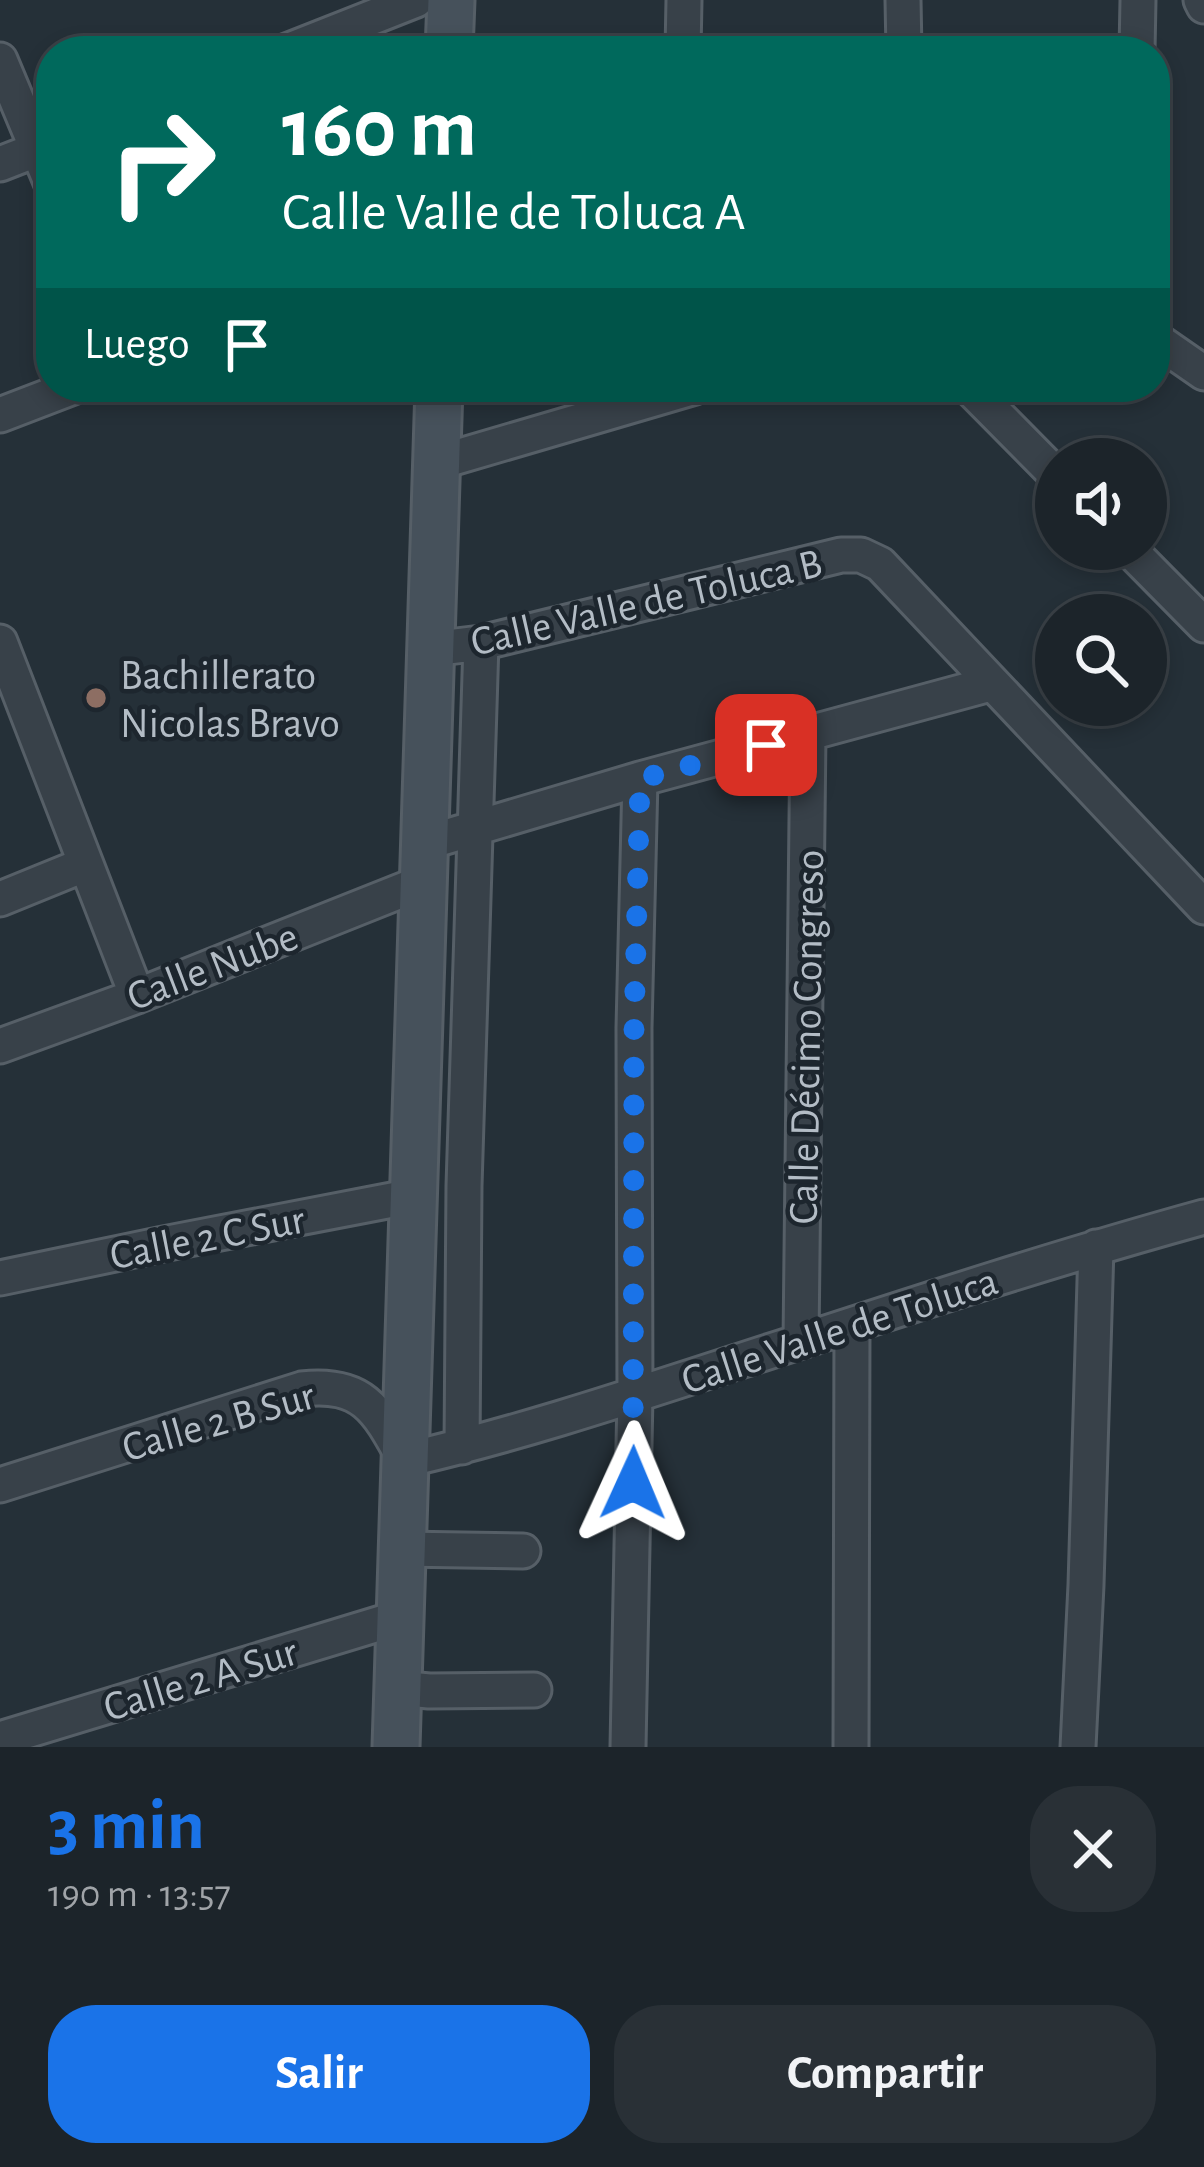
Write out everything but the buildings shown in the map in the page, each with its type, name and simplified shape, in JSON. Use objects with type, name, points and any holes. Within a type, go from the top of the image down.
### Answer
[{"type":"main road","points":[[450,36],[451,0]]},
{"type":"main road","points":[[397,1747],[438,402]]},
{"type":"street","points":[[325,36],[416,0]]},
{"type":"street","points":[[683,36],[684,0]]},
{"type":"street","points":[[903,0],[904,36]]},
{"type":"street","points":[[1137,36],[1138,0]]},
{"type":"street","points":[[0,60],[36,129]]},
{"type":"street","points":[[0,164],[36,150]]},
{"type":"street","points":[[1170,349],[1204,373]]},
{"type":"street","points":[[0,415],[36,401]]},
{"type":"street","points":[[436,463],[638,402]]},
{"type":"street","points":[[984,402],[1035,454]]},
{"type":"street","name":"Calle Valle de Toluca B","points":[[431,649],[481,643],[841,555],[861,555],[880,564],[990,684]]},
{"type":"street","points":[[1150,570],[1204,625]]},
{"type":"street","points":[[462,1447],[464,1186],[481,643]]},
{"type":"street","points":[[2,651],[136,996]]},
{"type":"street","points":[[990,684],[1204,908]]},
{"type":"street","name":"Calle Nube","points":[[0,1046],[136,996],[424,863],[476,829],[990,684]]},
{"type":"street","name":"Calle Décimo Congreso","points":[[801,1341],[808,733]]},
{"type":"street","points":[[628,1747],[640,779]]},
{"type":"street","points":[[0,899],[86,864]]},
{"type":"street","name":"Calle 2 C Sur","points":[[0,1278],[413,1196]]},
{"type":"street","name":"Calle Valle de Toluca","points":[[405,1460],[635,1395],[1096,1247],[1204,1217]]},
{"type":"street","points":[[1078,1747],[1096,1247]]},
{"type":"street","points":[[850,1747],[852,1325]]},
{"type":"street","name":"Calle 2 B Sur","points":[[0,1485],[302,1388],[327,1386],[353,1392],[370,1407],[405,1460]]},
{"type":"street","points":[[402,1550],[523,1551]]},
{"type":"street","name":"Calle 2 A Sur","points":[[0,1739],[400,1617]]},
{"type":"street","points":[[398,1688],[535,1690]]},
{"type":"place","name":"Bachillerato Nicolas Bravo","points":[[96,698]]},
{"type":"route","points":[[633,1483],[640,779],[766,745]]}]
